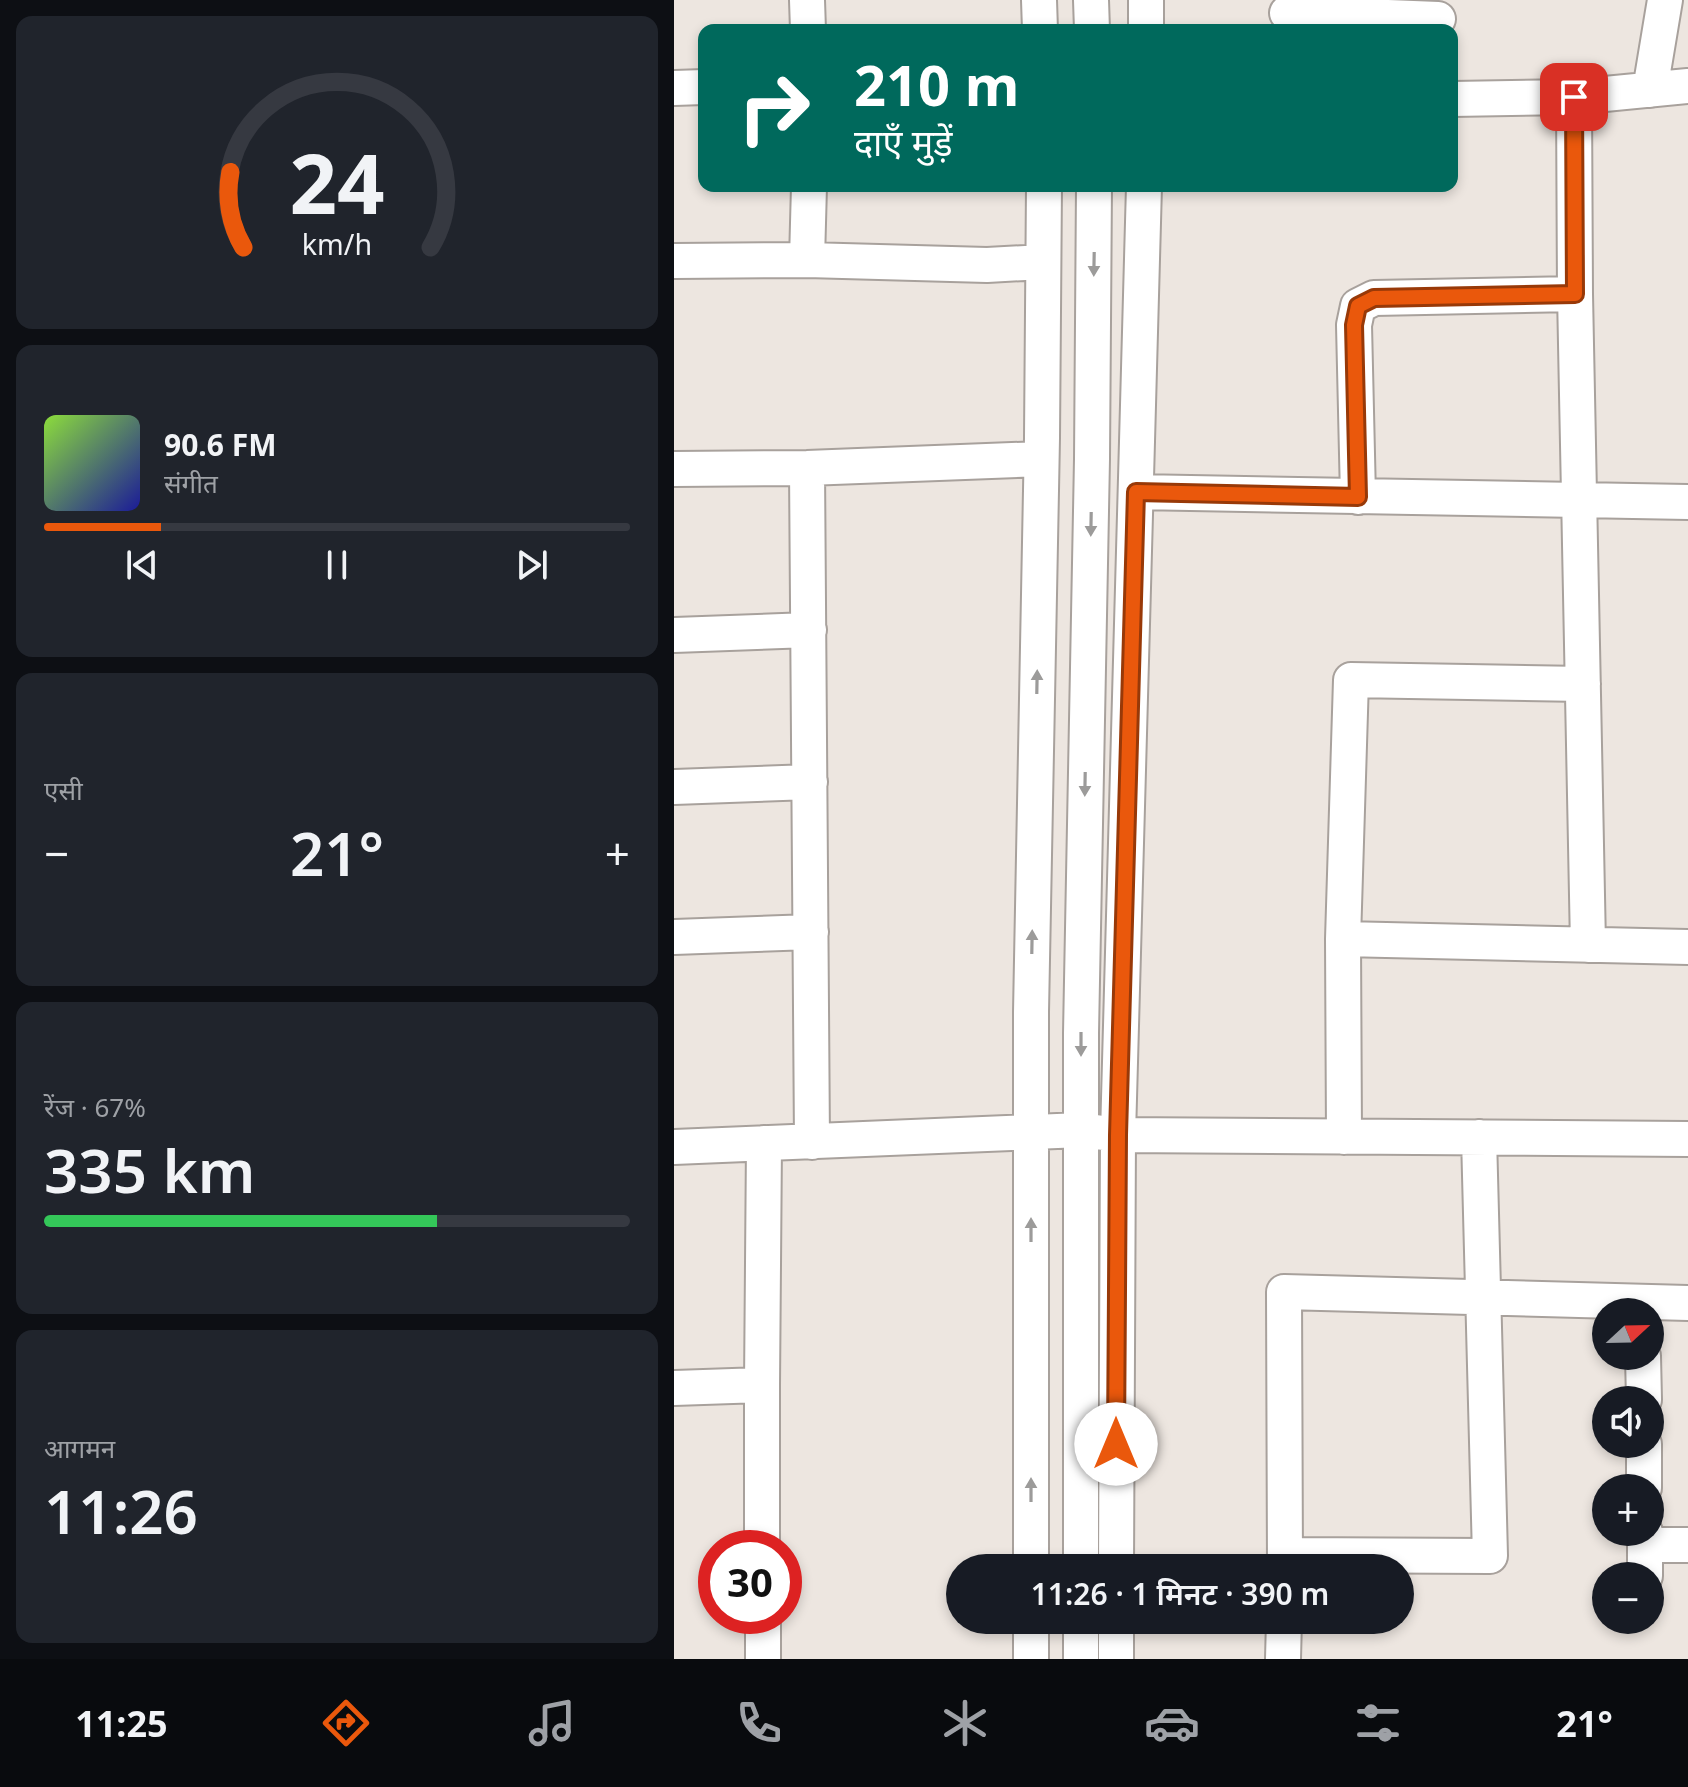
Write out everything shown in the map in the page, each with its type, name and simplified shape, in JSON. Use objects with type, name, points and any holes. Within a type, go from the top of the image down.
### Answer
[{"type":"street","points":[[807,0],[808,24]]},
{"type":"street","points":[[1039,0],[1040,24]]},
{"type":"street","points":[[1091,0],[1092,24]]},
{"type":"street","points":[[1146,0],[1146,24]]},
{"type":"street","points":[[1650,90],[1665,0]]},
{"type":"street","points":[[1287,14],[1357,8],[1439,16]]},
{"type":"street","points":[[1458,99],[1574,97],[1688,86]]},
{"type":"street","points":[[674,88],[698,87]]},
{"type":"street","points":[[1574,97],[1588,945]]},
{"type":"street","points":[[807,260],[809,192]]},
{"type":"street","points":[[1031,1554],[1031,1012],[1044,192]]},
{"type":"street","points":[[1081,1554],[1081,1017],[1092,475],[1094,192]]},
{"type":"street","points":[[1116,1554],[1118,1135],[1144,192]]},
{"type":"street","points":[[674,261],[807,260],[987,265],[1043,262]]},
{"type":"street","points":[[1358,497],[1354,325],[1358,306],[1374,298],[1575,294]]},
{"type":"street","points":[[674,469],[807,468],[1041,459]]},
{"type":"street","points":[[807,468],[812,1142]]},
{"type":"street","points":[[1136,492],[1688,502]]},
{"type":"street","points":[[674,635],[809,630]]},
{"type":"street","points":[[1344,1137],[1343,939],[1351,680],[1583,684]]},
{"type":"street","points":[[674,787],[810,782]]},
{"type":"street","points":[[674,937],[811,932]]},
{"type":"street","points":[[1343,939],[1688,947]]},
{"type":"street","points":[[674,1147],[1081,1130],[1118,1135],[1688,1139]]},
{"type":"street","points":[[1414,1558],[1490,1556],[1479,1137]]},
{"type":"street","points":[[762,1530],[764,1143]]},
{"type":"street","points":[[1286,1554],[1284,1292],[1484,1296],[1592,1303]]},
{"type":"street","points":[[1664,1305],[1688,1303]]},
{"type":"street","points":[[674,1388],[762,1385]]},
{"type":"street","points":[[1645,1551],[1688,1545]]},
{"type":"street","points":[[763,1634],[763,1659]]},
{"type":"street","points":[[1031,1634],[1031,1659]]},
{"type":"street","points":[[1081,1634],[1081,1659]]},
{"type":"street","points":[[1116,1634],[1116,1659]]},
{"type":"street","points":[[1283,1659],[1284,1634]]},
{"type":"route","points":[[1116,1444],[1118,1135],[1136,492],[1358,497],[1354,325],[1358,306],[1374,298],[1575,294],[1574,97]]}]
